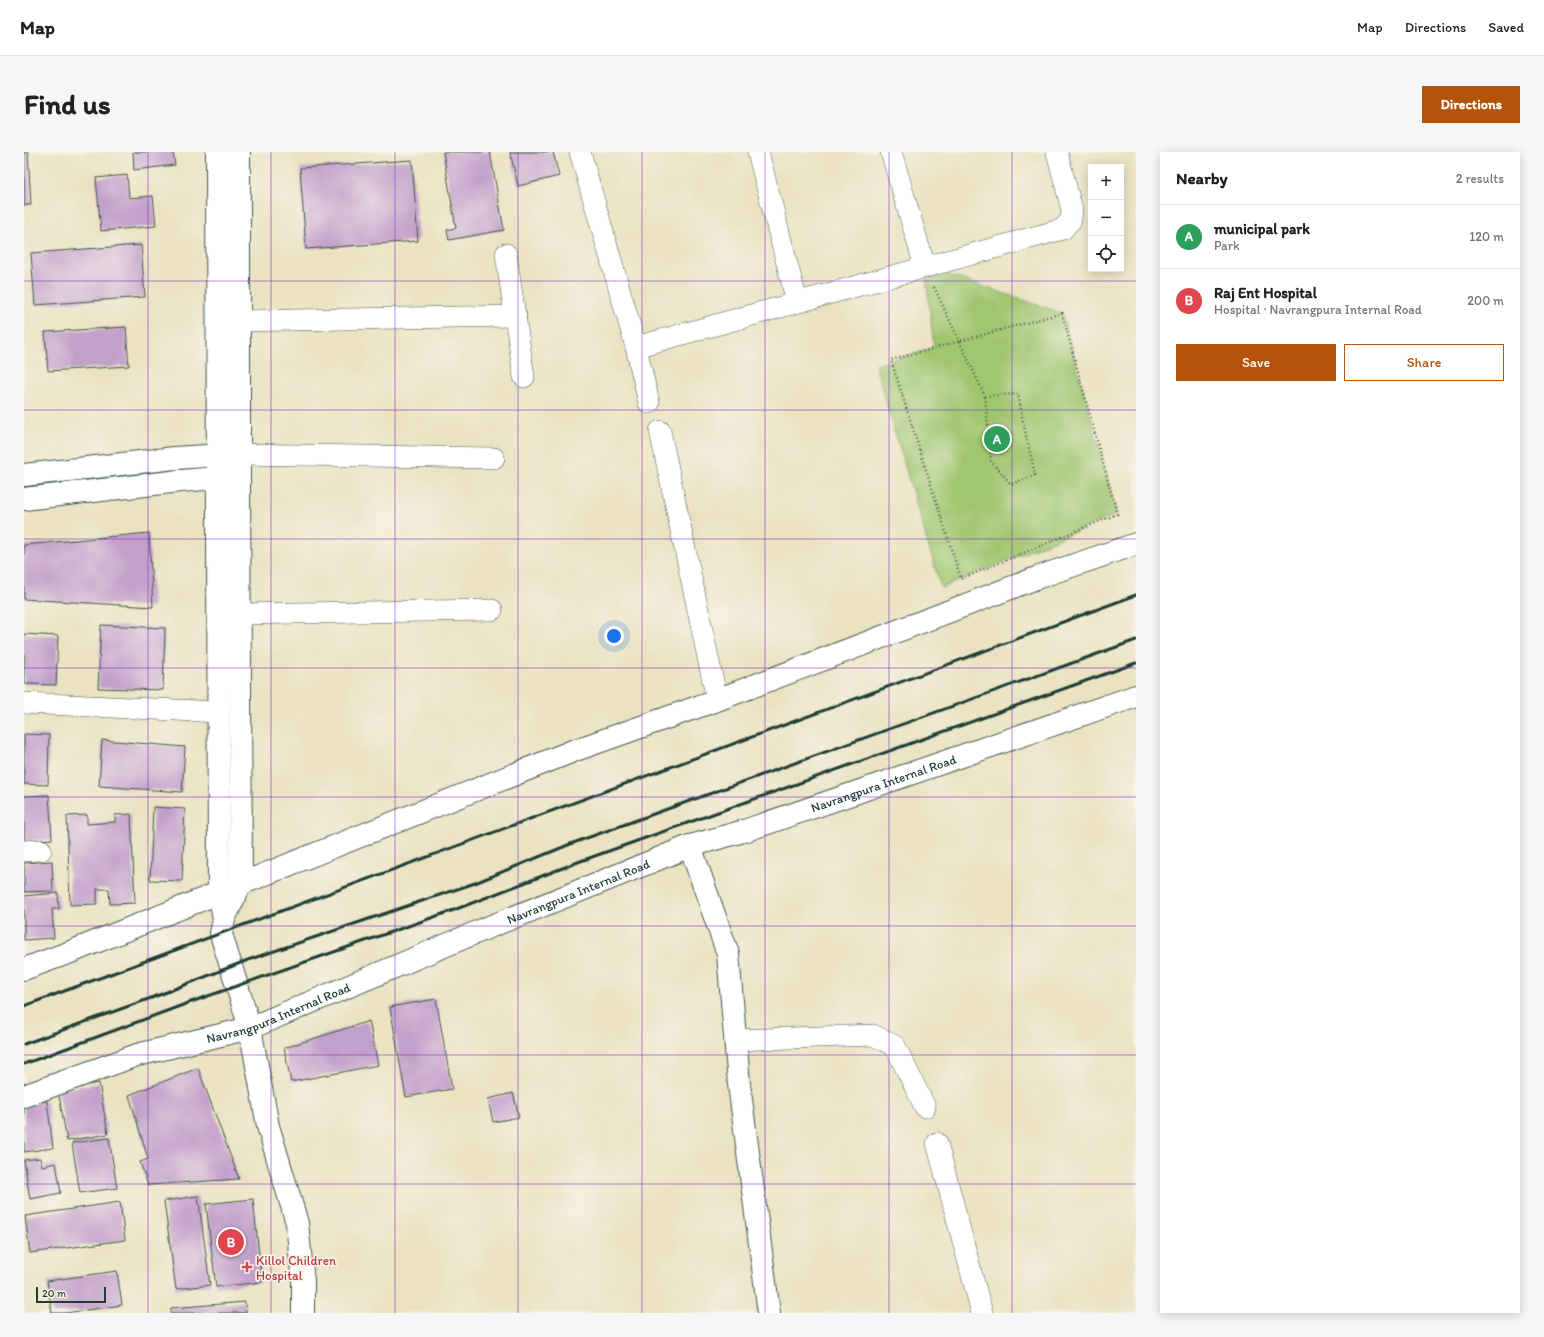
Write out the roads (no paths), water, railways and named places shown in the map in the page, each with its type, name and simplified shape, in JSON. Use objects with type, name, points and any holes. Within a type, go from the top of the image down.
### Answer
[{"type":"street","points":[[217,152],[217,455],[228,478],[240,614],[241,883],[224,919],[221,934],[250,1028],[268,1126],[297,1223],[303,1281],[303,1313]]},
{"type":"street","points":[[224,919],[219,892],[219,712],[228,478],[239,454],[239,152]]},
{"type":"street","points":[[580,152],[636,347],[648,402]]},
{"type":"street","points":[[758,152],[797,302]]},
{"type":"street","points":[[891,152],[925,267]]},
{"type":"street","points":[[636,347],[1063,229],[1071,220],[1072,210],[1057,152]]},
{"type":"street","points":[[506,254],[524,376]]},
{"type":"street","points":[[239,322],[516,316]]},
{"type":"street","points":[[660,431],[717,700]]},
{"type":"street","points":[[24,475],[239,454],[494,458]]},
{"type":"street","points":[[24,500],[180,481],[228,478]]},
{"type":"street","points":[[24,969],[68,953],[573,751],[717,700],[1039,577],[1136,544]]},
{"type":"street","points":[[240,614],[492,610]]},
{"type":"street","name":"Navrangpura Internal Road","points":[[24,1096],[136,1055],[250,1028],[475,933],[690,846],[744,831],[1136,696]]},
{"type":"street","points":[[24,703],[219,712]]},
{"type":"street","points":[[690,846],[728,954],[739,1084],[769,1313]]},
{"type":"street","points":[[735,1040],[873,1035],[895,1046],[925,1107]]},
{"type":"street","points":[[936,1143],[982,1313]]},
{"type":"railway","points":[[24,1006],[1136,595]]},
{"type":"railway","points":[[24,1044],[154,997],[248,960],[475,883],[573,843],[1136,640]]},
{"type":"railway","points":[[24,1064],[191,1002],[454,910],[578,862],[1136,663]]},
{"type":"place","name":"municipal park","points":[[997,439]]},
{"type":"place","name":"Raj Ent Hospital","points":[[231,1242]]},
{"type":"place","name":"Killol Children Hospital","points":[[247,1267]]}]
